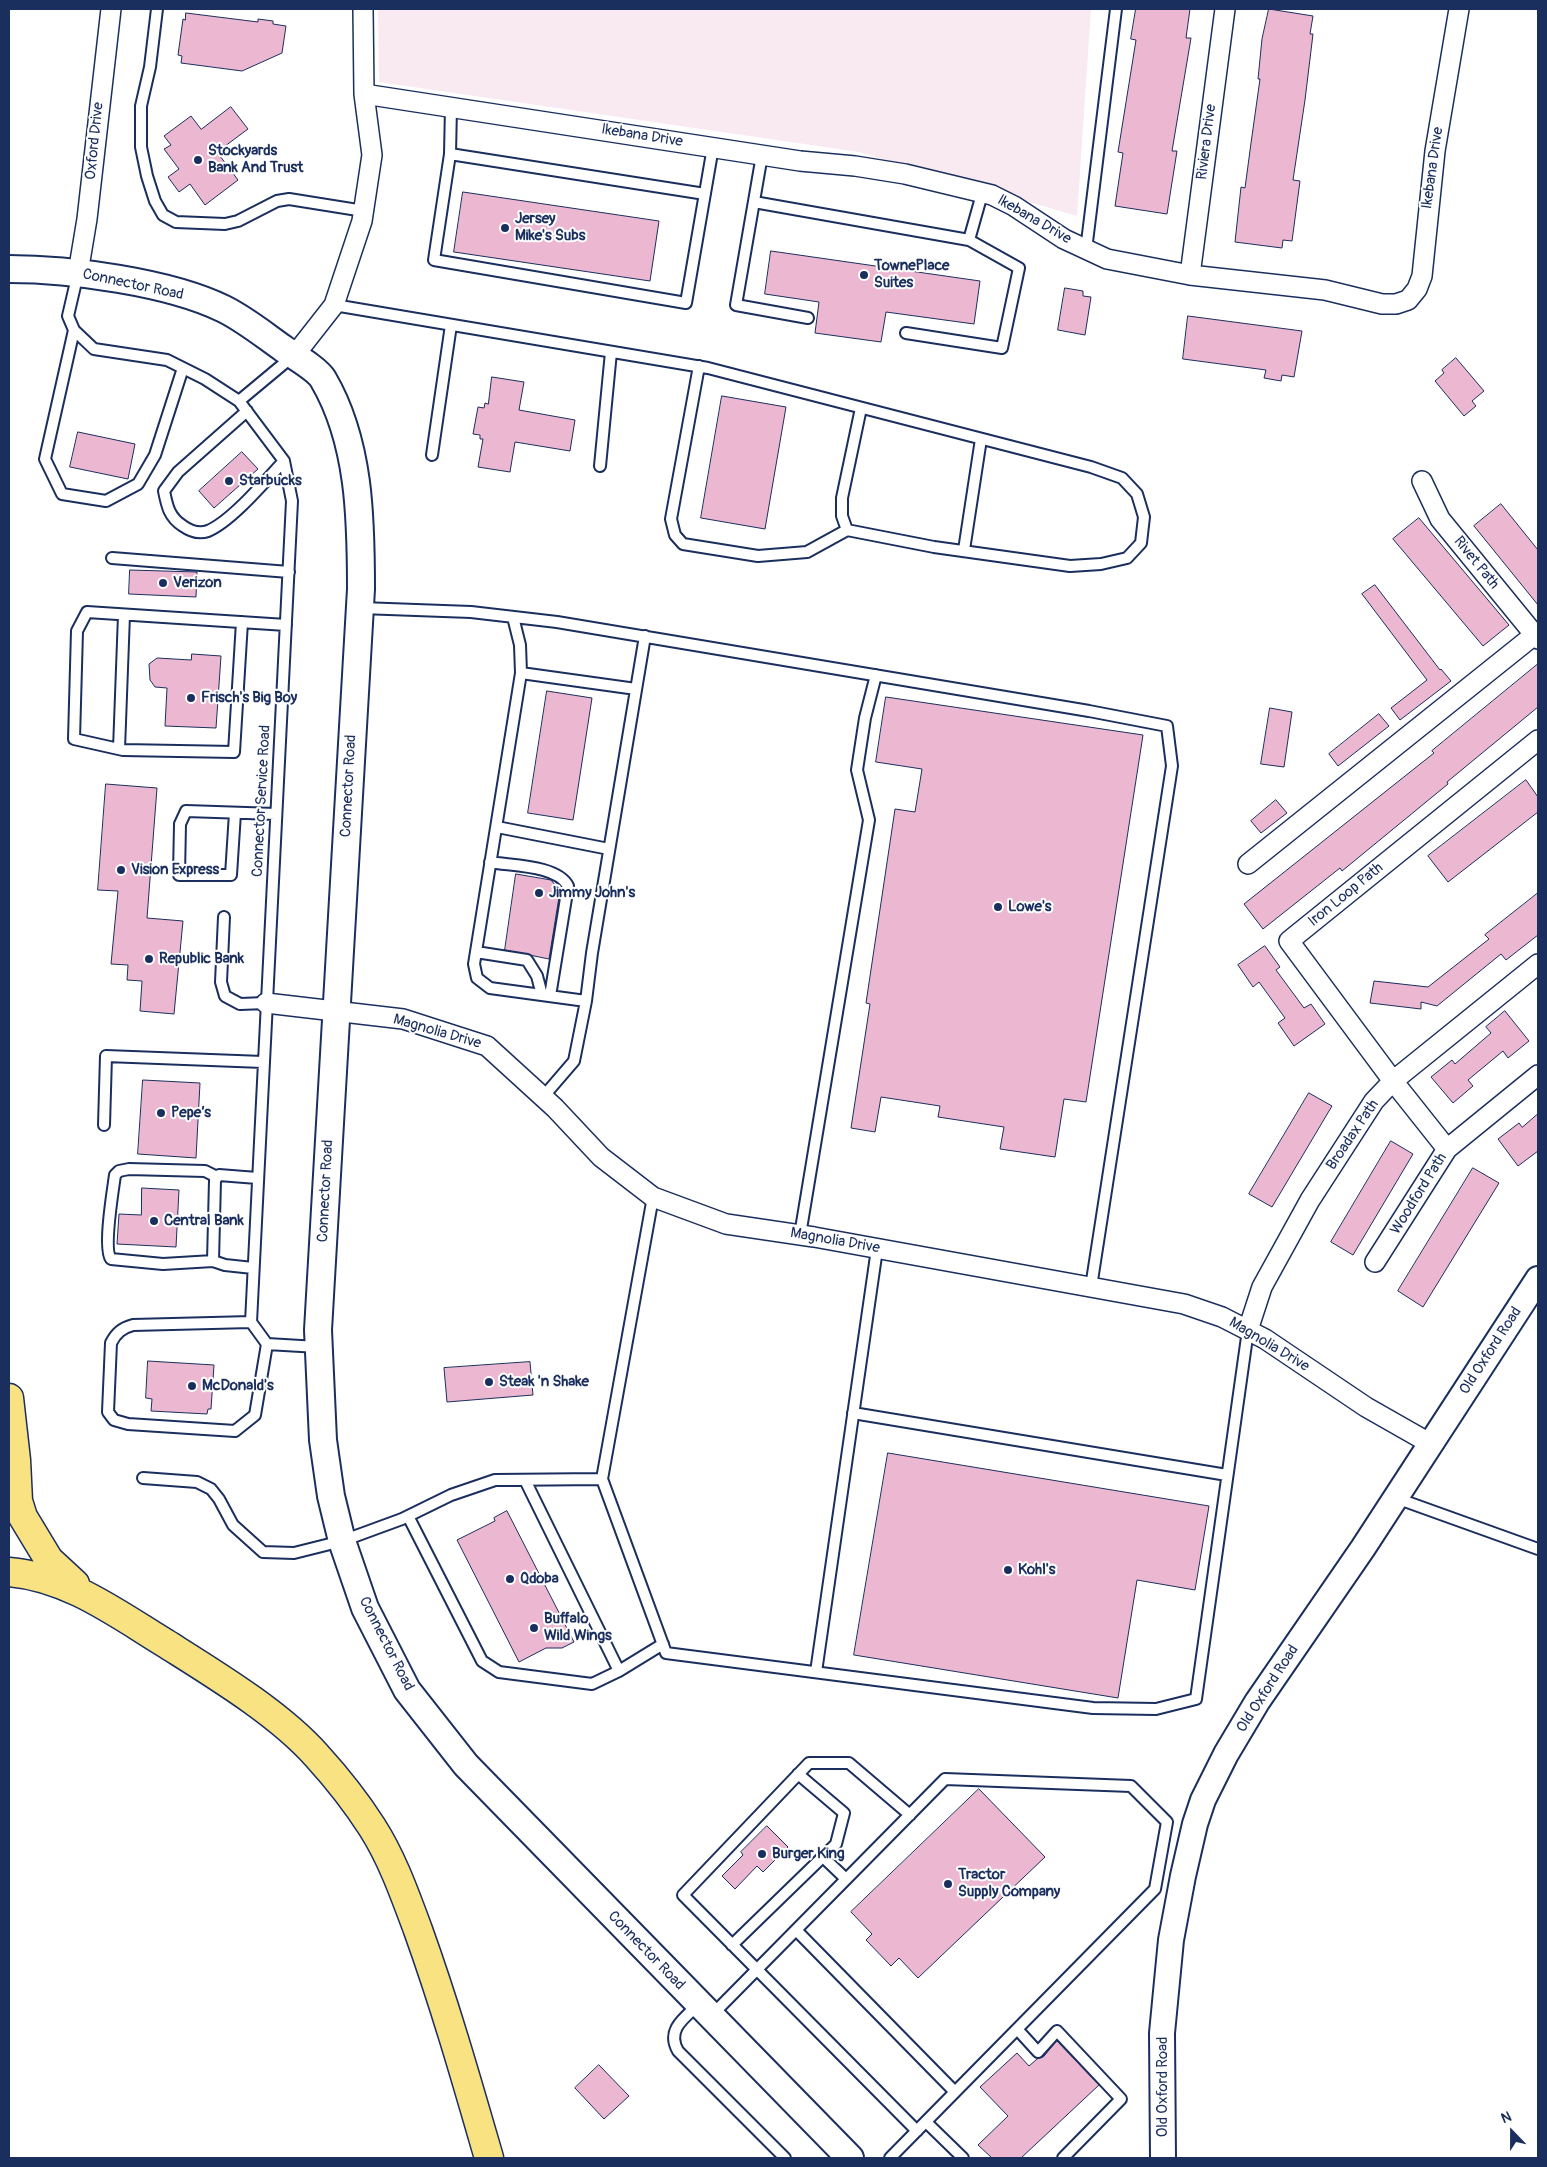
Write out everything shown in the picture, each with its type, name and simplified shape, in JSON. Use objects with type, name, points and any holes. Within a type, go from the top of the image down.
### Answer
[{"type":"highway","points":[[9,1398],[16,1460],[18,1501],[23,1517],[49,1560],[87,1595]]},
{"type":"highway","points":[[9,1572],[45,1578],[87,1595],[124,1616],[248,1698],[316,1755],[345,1789],[373,1828],[394,1869],[444,2008],[489,2158]]},
{"type":"main road","name":"Connector Road","points":[[9,269],[78,274],[166,290],[223,309],[260,330],[322,377],[339,416],[353,457],[361,538],[360,608],[336,1012],[319,1347],[323,1440],[331,1496],[342,1541],[365,1608],[407,1690],[466,1765],[850,2158]]},
{"type":"street","name":"Oxford Drive","points":[[78,274],[111,9]]},
{"type":"street","points":[[294,356],[334,305],[362,221],[372,155],[364,94],[363,9]]},
{"type":"street","name":"Riviera Drive","points":[[1190,275],[1225,9]]},
{"type":"street","name":"Ikebana Drive","points":[[364,94],[905,174],[992,196],[1014,206],[1064,239],[1107,259],[1190,275],[1325,290],[1382,304],[1396,304],[1408,300],[1417,289],[1422,276],[1435,151],[1459,9]]},
{"type":"street","name":"Rivet Path","points":[[1422,481],[1440,519],[1537,635]]},
{"type":"street","points":[[1248,864],[1537,635]]},
{"type":"street","name":"Iron Loop Path","points":[[1393,1081],[1289,941],[1538,740]]},
{"type":"street","name":"Broadax Path","points":[[1248,1330],[1262,1286],[1290,1234],[1374,1101],[1393,1081],[1538,964]]},
{"type":"street","name":"Magnolia Drive","points":[[266,1003],[403,1019],[488,1046],[543,1097],[601,1157],[653,1198],[726,1224],[800,1235],[1184,1304],[1222,1317],[1265,1339],[1366,1407],[1431,1444]]},
{"type":"street","name":"Woodford Path","points":[[1375,1262],[1447,1149],[1538,1075]]},
{"type":"street","points":[[1393,1081],[1447,1149]]},
{"type":"street","name":"Old Oxford Road","points":[[1163,2158],[1162,2034],[1172,1940],[1183,1876],[1200,1808],[1226,1754],[1258,1702],[1431,1444],[1538,1279]]},
{"type":"lane","points":[[157,9],[150,67],[141,106],[141,147],[155,202],[163,215],[176,222],[225,224],[238,221],[277,201],[289,199],[364,210]]},
{"type":"lane","points":[[1086,250],[1116,9]]},
{"type":"lane","points":[[451,107],[450,154],[434,260],[686,303],[713,147]]},
{"type":"lane","points":[[450,154],[705,194]]},
{"type":"lane","points":[[762,154],[736,305],[808,318]]},
{"type":"lane","points":[[968,240],[982,194]]},
{"type":"lane","points":[[754,202],[968,240],[1019,268],[1002,348],[906,333]]},
{"type":"lane","points":[[78,274],[68,316],[74,330],[45,459],[62,494],[106,501],[138,484],[155,455],[183,368]]},
{"type":"lane","points":[[334,305],[699,366],[1091,467],[1122,478],[1137,494],[1144,517],[1141,543],[1127,558],[1102,564],[1070,566],[866,535],[847,530],[807,552],[758,556],[683,544],[675,536],[671,519],[699,366]]},
{"type":"lane","points":[[432,455],[450,325]]},
{"type":"lane","name":"Connector Service Road","points":[[74,330],[94,349],[167,360],[239,401],[284,460],[292,501],[251,1322]]},
{"type":"lane","points":[[600,466],[611,352]]},
{"type":"lane","points":[[239,401],[294,356]]},
{"type":"lane","points":[[847,530],[842,516],[842,498],[861,408]]},
{"type":"lane","points":[[247,411],[178,472],[164,490],[167,508],[174,521],[191,532],[207,531],[227,518],[284,460]]},
{"type":"lane","points":[[964,550],[981,439]]},
{"type":"lane","points":[[112,558],[289,572]]},
{"type":"lane","points":[[360,608],[471,612],[557,622],[1089,710],[1167,726],[1172,766],[1091,1287]]},
{"type":"lane","points":[[242,622],[234,752],[119,749],[74,739],[77,631],[87,612],[124,615],[242,622],[286,625]]},
{"type":"lane","points":[[119,749],[124,615]]},
{"type":"lane","points":[[513,618],[520,645],[521,673],[474,964],[477,978],[490,988],[586,1001]]},
{"type":"lane","points":[[543,1097],[574,1061],[586,1001],[645,636]]},
{"type":"lane","points":[[521,673],[636,689]]},
{"type":"lane","points":[[800,1235],[869,820],[857,770],[865,718],[876,675]]},
{"type":"lane","points":[[235,813],[231,875],[179,875],[180,824],[186,811],[276,814]]},
{"type":"lane","points":[[497,827],[610,849]]},
{"type":"lane","points":[[490,862],[550,871],[564,878],[568,886],[546,995]]},
{"type":"lane","points":[[224,917],[221,982],[224,996],[240,1004],[266,1003]]},
{"type":"lane","points":[[476,952],[527,960],[546,995]]},
{"type":"lane","points":[[104,1125],[106,1056],[263,1062]]},
{"type":"lane","points":[[217,1178],[205,1171],[128,1169],[119,1171],[115,1175],[108,1255],[111,1259],[163,1264],[212,1261],[225,1266],[253,1268]]},
{"type":"lane","points":[[212,1261],[215,1180],[219,1175],[257,1178]]},
{"type":"lane","points":[[653,1198],[602,1480],[666,1653],[1093,1708],[1156,1709],[1196,1699],[1248,1330]]},
{"type":"lane","points":[[816,1672],[877,1249]]},
{"type":"lane","points":[[251,1322],[267,1344],[255,1415],[235,1430],[128,1424],[114,1420],[108,1412],[111,1343],[115,1335],[123,1327],[134,1325],[251,1322]]},
{"type":"lane","points":[[267,1344],[319,1347]]},
{"type":"lane","points":[[853,1413],[1227,1475]]},
{"type":"lane","points":[[143,1478],[197,1482],[211,1489],[219,1499],[233,1525],[263,1552],[294,1553],[342,1541],[408,1516],[451,1495],[495,1480],[602,1480]]},
{"type":"lane","points":[[524,1480],[619,1671]]},
{"type":"lane","points":[[1395,1498],[1538,1548]]},
{"type":"lane","points":[[408,1516],[482,1661],[499,1672],[592,1684],[619,1671],[663,1644]]},
{"type":"lane","points":[[910,1815],[848,1763],[809,1763],[683,1895],[917,2131]]},
{"type":"lane","points":[[732,1945],[836,1844],[844,1813],[798,1774]]},
{"type":"lane","points":[[786,2158],[678,2051],[675,2046],[674,2033],[676,2026],[704,2010],[756,1970],[945,1779],[1131,1786],[1167,1822],[1155,1889],[890,2158]]},
{"type":"lane","points":[[823,1857],[846,1879]]},
{"type":"lane","points":[[796,1930],[955,2092]]},
{"type":"lane","points":[[1017,2030],[1038,2052],[1057,2031],[1121,2099],[1063,2158]]},
{"type":"lane","points":[[926,2122],[963,2158]]},
{"type":"shaded area","points":[[378,9],[1091,9],[1077,216],[859,152],[379,82]]},
{"type":"building","points":[[1136,9],[1190,9],[1186,38],[1191,38],[1172,151],[1177,151],[1167,214],[1115,206],[1123,153],[1118,152],[1136,40],[1131,39]]},
{"type":"building","points":[[1269,9],[1313,16],[1310,34],[1313,34],[1305,100],[1293,180],[1300,181],[1292,241],[1283,240],[1282,248],[1235,242],[1241,187],[1245,188],[1260,79],[1258,79],[1262,39]]},
{"type":"building","points":[[186,13],[258,22],[258,19],[273,21],[273,24],[286,26],[282,53],[242,71],[181,63],[182,56],[178,55],[183,19],[185,20]]},
{"type":"building","name":"Stockyards Bank And Trust","points":[[231,107],[248,129],[217,152],[238,180],[205,205],[190,184],[179,192],[168,177],[179,169],[164,149],[171,145],[164,136],[191,116],[201,129]]},
{"type":"building","points":[[463,192],[659,221],[650,281],[454,252]]},
{"type":"building","points":[[771,251],[980,281],[974,324],[886,312],[881,342],[815,333],[819,302],[765,294]]},
{"type":"building","points":[[1065,288],[1083,291],[1083,296],[1091,297],[1085,335],[1058,330]]},
{"type":"building","points":[[1188,316],[1302,331],[1294,377],[1282,375],[1281,381],[1264,378],[1266,370],[1183,359]]},
{"type":"building","points":[[1456,358],[1484,391],[1472,401],[1476,406],[1464,416],[1435,381],[1444,373],[1442,370]]},
{"type":"building","points":[[492,377],[524,382],[519,410],[575,420],[570,451],[515,442],[510,472],[478,467],[483,439],[480,439],[480,435],[473,434],[478,407],[484,408],[485,403],[488,404]]},
{"type":"building","points":[[722,396],[786,407],[765,529],[701,518]]},
{"type":"building","points":[[78,432],[135,444],[128,479],[70,467]]},
{"type":"building","name":"Starbucks","points":[[242,452],[258,469],[214,508],[199,491]]},
{"type":"building","points":[[1501,504],[1538,550],[1538,605],[1474,526]]},
{"type":"building","points":[[1419,518],[1509,625],[1483,646],[1393,539]]},
{"type":"building","name":"Verizon","points":[[130,570],[197,572],[196,597],[129,594]]},
{"type":"building","points":[[1375,585],[1440,670],[1451,681],[1400,720],[1391,708],[1427,680],[1362,594]]},
{"type":"building","points":[[192,654],[221,656],[216,728],[165,726],[167,688],[155,687],[150,680],[149,664],[157,658],[191,660]]},
{"type":"building","points":[[1538,664],[1538,707],[1342,871],[1340,868],[1263,929],[1244,904],[1434,753],[1432,751]]},
{"type":"building","points":[[547,691],[592,698],[573,820],[528,813]]},
{"type":"building","name":"Lowe's","points":[[886,697],[1143,735],[1086,1102],[1064,1099],[1055,1157],[1000,1149],[1004,1127],[938,1117],[940,1106],[881,1097],[875,1132],[851,1128],[870,1004],[866,1003],[895,809],[915,812],[922,769],[876,762]]},
{"type":"building","points":[[1270,708],[1292,712],[1284,767],[1261,764]]},
{"type":"building","points":[[1379,714],[1389,726],[1338,766],[1329,754]]},
{"type":"building","points":[[1526,780],[1538,797],[1538,812],[1448,882],[1428,856]]},
{"type":"building","points":[[106,784],[157,788],[147,918],[183,921],[174,1014],[140,1011],[142,981],[127,980],[128,965],[111,964],[118,891],[98,890]]},
{"type":"building","points":[[1276,800],[1287,813],[1261,833],[1251,821]]},
{"type":"building","points":[[516,874],[551,880],[560,891],[549,959],[505,950]]},
{"type":"building","points":[[1538,893],[1538,935],[1506,960],[1501,954],[1437,1006],[1421,1002],[1421,1009],[1370,1003],[1374,981],[1428,987],[1489,939],[1485,935]]},
{"type":"building","points":[[1265,946],[1280,967],[1276,970],[1304,1008],[1311,1004],[1325,1024],[1294,1046],[1278,1023],[1285,1018],[1259,982],[1253,987],[1238,965]]},
{"type":"building","points":[[1505,1011],[1529,1041],[1508,1058],[1503,1051],[1468,1080],[1473,1086],[1453,1103],[1431,1077],[1452,1060],[1455,1064],[1491,1033],[1486,1027]]},
{"type":"building","points":[[143,1080],[200,1083],[196,1158],[138,1154]]},
{"type":"building","points":[[1309,1093],[1332,1106],[1272,1207],[1249,1194]]},
{"type":"building","points":[[1538,1114],[1538,1151],[1518,1166],[1498,1139],[1519,1123],[1522,1127]]},
{"type":"building","points":[[1391,1141],[1413,1154],[1353,1255],[1331,1242]]},
{"type":"building","points":[[1473,1168],[1499,1183],[1423,1307],[1398,1291]]},
{"type":"building","points":[[142,1188],[179,1190],[176,1247],[117,1244],[119,1214],[141,1215]]},
{"type":"building","points":[[148,1361],[214,1365],[211,1409],[208,1409],[207,1414],[151,1411],[152,1399],[146,1398]]},
{"type":"building","name":"Steak 'n Shake","points":[[530,1362],[533,1395],[447,1402],[444,1368]]},
{"type":"building","points":[[888,1453],[1209,1506],[1195,1590],[1137,1580],[1118,1698],[854,1655]]},
{"type":"building","points":[[507,1511],[574,1642],[562,1648],[546,1648],[519,1662],[457,1540],[495,1521],[494,1518]]},
{"type":"building","name":"Tractor Supply Company","points":[[979,1789],[1045,1857],[918,1978],[899,1958],[891,1966],[866,1940],[872,1934],[851,1912]]},
{"type":"building","name":"Burger King","points":[[767,1826],[788,1847],[763,1872],[757,1866],[735,1889],[722,1876],[743,1855],[741,1852]]},
{"type":"building","points":[[1057,2041],[1099,2085],[1021,2158],[992,2158],[978,2145],[1008,2116],[980,2087],[1017,2053],[1029,2066],[1037,2059],[1043,2057]]},
{"type":"building","points":[[599,2065],[629,2096],[604,2119],[575,2088]]},
{"type":"place","name":"Stockyards Bank And Trust","points":[[198,160]]},
{"type":"place","name":"Jersey Mike's Subs","points":[[505,228]]},
{"type":"place","name":"TownePlace Suites","points":[[864,275]]},
{"type":"place","name":"Starbucks","points":[[229,481]]},
{"type":"place","name":"Verizon","points":[[163,583]]},
{"type":"place","name":"Frisch's Big Boy","points":[[191,698]]},
{"type":"place","name":"Vision Express","points":[[121,870]]},
{"type":"place","name":"Jimmy John's","points":[[539,893]]},
{"type":"place","name":"Lowe's","points":[[998,907]]},
{"type":"place","name":"Republic Bank","points":[[149,959]]},
{"type":"place","name":"Pepe’s","points":[[161,1113]]},
{"type":"place","name":"Central Bank","points":[[154,1221]]},
{"type":"place","name":"Steak 'n Shake","points":[[489,1382]]},
{"type":"place","name":"McDonald's","points":[[192,1386]]},
{"type":"place","name":"Kohl's","points":[[1008,1570]]},
{"type":"place","name":"Qdoba","points":[[510,1579]]},
{"type":"place","name":"Buffalo Wild Wings","points":[[534,1628]]},
{"type":"place","name":"Burger King","points":[[762,1854]]},
{"type":"place","name":"Tractor Supply Company","points":[[948,1884]]}]
